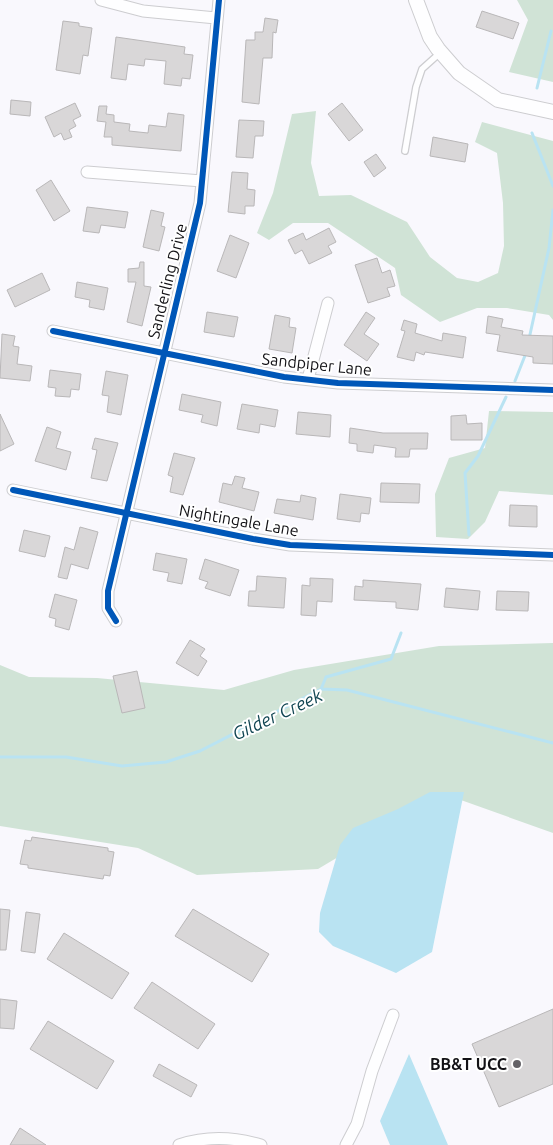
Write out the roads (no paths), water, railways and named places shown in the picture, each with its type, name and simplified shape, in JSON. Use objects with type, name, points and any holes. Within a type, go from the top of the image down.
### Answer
[{"type":"street","points":[[101,0],[143,11],[216,18]]},
{"type":"street","name":"Sanderling Drive","points":[[116,621],[108,608],[108,591],[196,222],[202,181],[219,0]]},
{"type":"street","points":[[416,0],[430,37],[459,73],[498,100],[553,112]]},
{"type":"street","points":[[87,172],[202,181]]},
{"type":"street","points":[[308,379],[328,303]]},
{"type":"street","name":"Sandpiper Lane","points":[[52,331],[266,374],[338,383],[553,390]]},
{"type":"street","name":"Nightingale Lane","points":[[13,490],[254,540],[290,545],[553,555]]},
{"type":"street","points":[[346,1145],[357,1124],[372,1071],[393,1015]]},
{"type":"street","points":[[179,1145],[198,1140],[227,1138],[260,1145]]},
{"type":"lane","points":[[404,151],[416,87],[422,69],[441,52]]},
{"type":"water","points":[[430,792],[464,792],[432,952],[396,973],[333,946],[319,932],[320,913],[340,845],[353,828],[398,809]]},
{"type":"water","points":[[409,1054],[448,1145],[390,1145],[380,1121]]},
{"type":"waterway","points":[[537,88],[551,31]]},
{"type":"waterway","points":[[532,133],[553,186]]},
{"type":"waterway","points":[[529,339],[549,248],[553,210]]},
{"type":"waterway","points":[[515,381],[526,353]]},
{"type":"waterway","points":[[469,535],[465,473],[478,456],[506,397]]},
{"type":"waterway","points":[[321,689],[326,677],[391,659],[401,633]]},
{"type":"waterway","name":"Gilder Creek","points":[[0,757],[66,757],[122,766],[166,762],[200,751],[321,689],[347,690],[553,743]]},
{"type":"place","name":"BB&T UCC","points":[[517,1064]]}]
